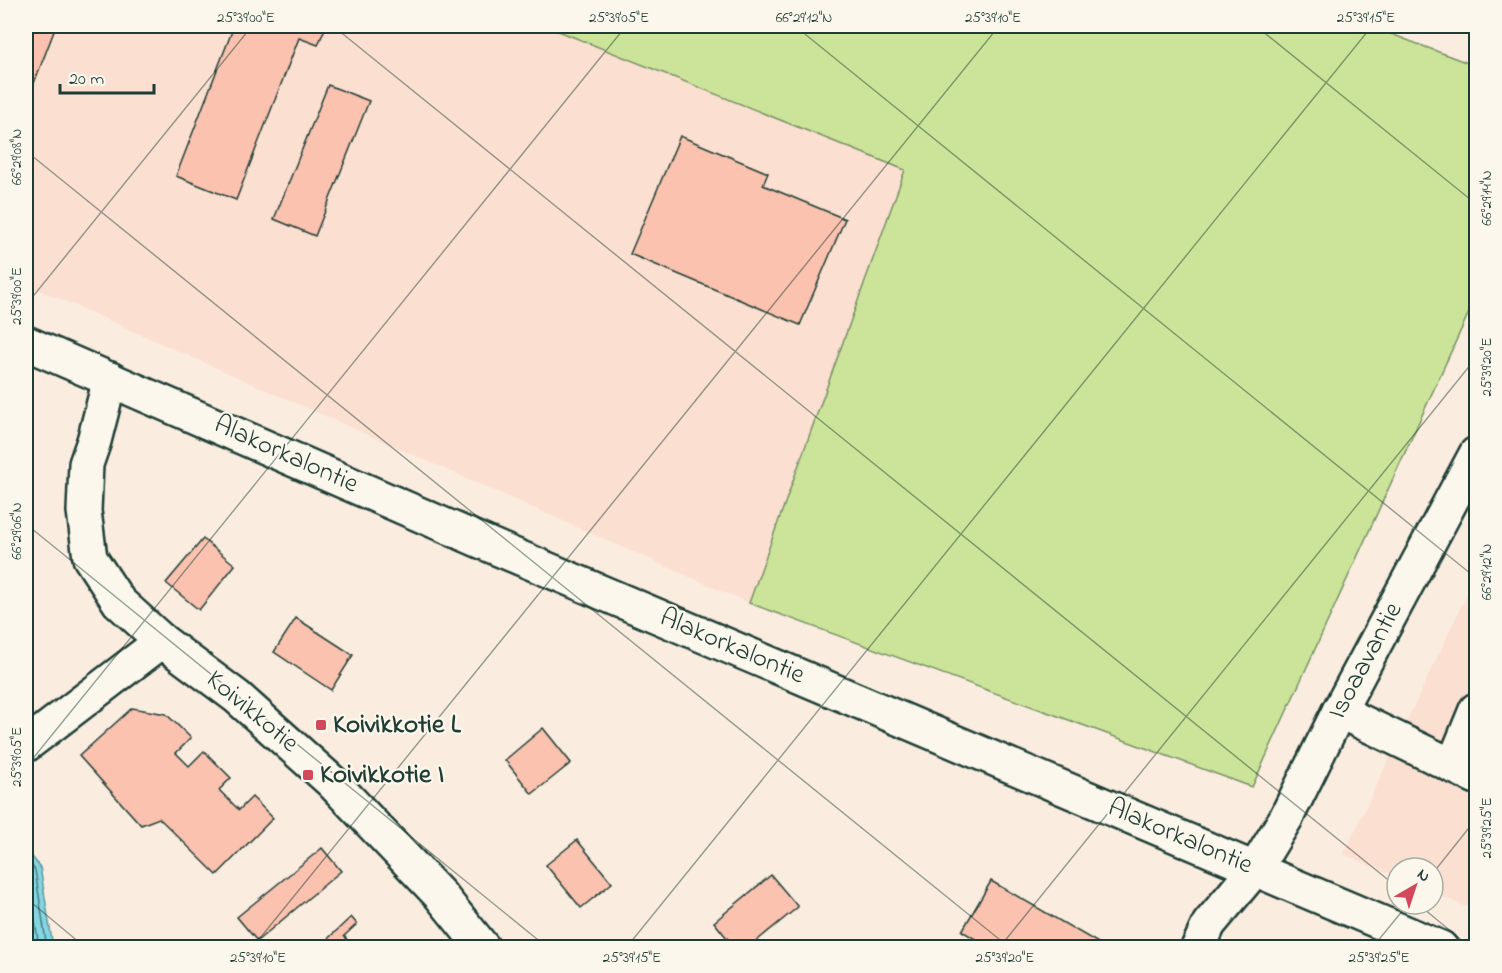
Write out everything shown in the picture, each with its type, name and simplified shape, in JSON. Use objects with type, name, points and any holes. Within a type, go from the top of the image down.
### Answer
[{"type":"street","name":"Alakorkalontie","points":[[26,343],[499,549],[1441,948]]},
{"type":"street","name":"Koivikkotie","points":[[110,379],[86,464],[84,510],[90,558],[119,602],[162,640],[237,697],[332,782],[440,895],[483,948]]},
{"type":"street","name":"Isoaavantie","points":[[1198,948],[1209,924],[1255,869],[1286,818],[1339,711],[1476,454]]},
{"type":"street","points":[[26,745],[162,640]]},
{"type":"street","points":[[1339,711],[1465,771],[1476,710]]},
{"type":"shaded area","points":[[26,26],[546,26],[905,170],[749,603],[26,284]]},
{"type":"shaded area","points":[[1476,575],[1476,911],[1445,898],[1445,856],[1385,856],[1385,872],[1344,854]]},
{"type":"green space","points":[[546,26],[1370,26],[1476,66],[1476,297],[1252,787],[749,603],[905,170]]},
{"type":"water","points":[[26,849],[40,867],[53,947],[26,947]]},
{"type":"building","points":[[26,26],[56,26],[26,104]]},
{"type":"building","points":[[234,26],[326,26],[318,45],[299,38],[236,200],[176,176]]},
{"type":"building","points":[[328,85],[369,101],[315,236],[274,219]]},
{"type":"building","points":[[680,136],[768,173],[763,185],[845,219],[800,325],[630,254]]},
{"type":"building","points":[[203,539],[235,565],[199,610],[166,583]]},
{"type":"building","points":[[296,618],[353,655],[331,690],[274,652]]},
{"type":"building","points":[[132,708],[166,714],[191,738],[176,753],[189,766],[204,751],[231,778],[219,790],[239,810],[252,797],[273,818],[217,875],[159,818],[141,825],[79,756]]},
{"type":"building","points":[[543,728],[571,763],[532,794],[505,760]]},
{"type":"building","points":[[577,840],[612,883],[581,908],[546,865]]},
{"type":"building","points":[[322,848],[341,871],[257,941],[237,917]]},
{"type":"building","points":[[771,875],[798,907],[748,948],[735,948],[714,922]]},
{"type":"building","points":[[991,881],[1107,948],[990,948],[962,931]]},
{"type":"building","points":[[351,917],[357,924],[344,936],[355,948],[318,948]]},
{"type":"place","name":"Koivikkotie L","points":[[321,725]]},
{"type":"place","name":"Koivikkotie I","points":[[308,775]]}]
